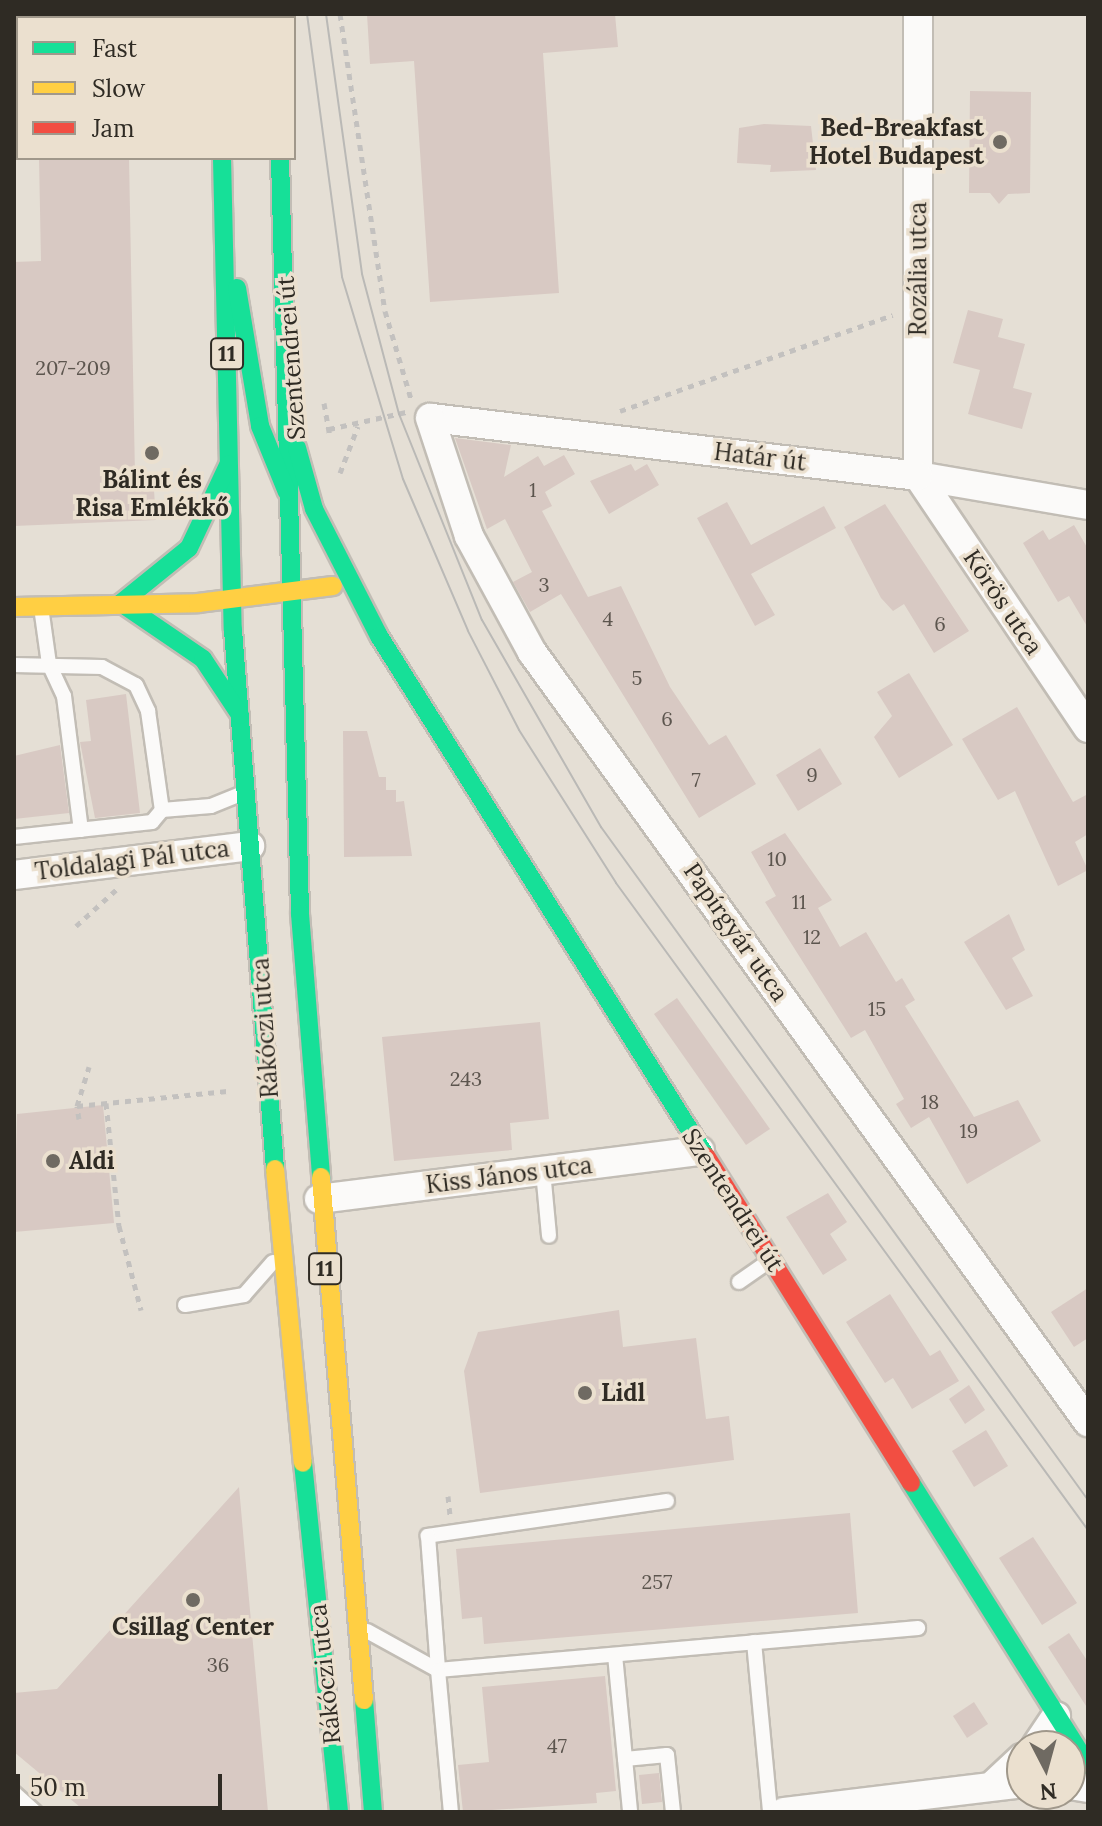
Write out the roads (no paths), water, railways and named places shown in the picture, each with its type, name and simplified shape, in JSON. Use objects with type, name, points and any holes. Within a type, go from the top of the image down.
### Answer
[{"type":"main road","name":"Szentendrei út","points":[[222,160],[226,243],[260,426],[293,507],[333,586],[379,636]]},
{"type":"main road","name":"Szentendrei út","points":[[280,160],[291,428],[314,509],[379,636],[1088,1765]]},
{"type":"main road","name":"Rákóczi utca","points":[[226,243],[231,600],[281,1244],[339,1812]]},
{"type":"main road","name":"Rákóczi utca","points":[[291,428],[297,589],[300,914],[319,1199],[373,1812]]},
{"type":"main road","points":[[121,603],[189,548],[228,465]]},
{"type":"main road","points":[[14,607],[231,600],[333,586]]},
{"type":"main road","points":[[121,603],[203,659],[240,715]]},
{"type":"street","name":"Rozália utca","points":[[918,14],[918,476]]},
{"type":"street","name":"Határ út","points":[[430,418],[918,476],[1088,505]]},
{"type":"street","name":"Papírgyár utca","points":[[430,418],[469,536],[532,652],[1088,1422]]},
{"type":"street","name":"Körös utca","points":[[918,476],[1088,728]]},
{"type":"street","name":"Toldalagi Pál utca","points":[[14,875],[250,846]]},
{"type":"street","name":"Kiss János utca","points":[[319,1199],[700,1151]]},
{"type":"street","points":[[1047,1730],[1056,1716]]},
{"type":"street","points":[[784,1812],[1006,1783]]},
{"type":"lane","points":[[41,607],[49,664],[64,696],[81,830]]},
{"type":"lane","points":[[14,665],[102,667],[136,685],[148,711],[162,810]]},
{"type":"lane","points":[[14,837],[152,822],[162,810],[211,806],[246,791]]},
{"type":"lane","points":[[543,1171],[549,1236]]},
{"type":"lane","points":[[185,1305],[244,1295],[268,1273],[281,1244]]},
{"type":"lane","points":[[739,1282],[772,1260]]},
{"type":"lane","points":[[451,1812],[428,1536],[667,1501]]},
{"type":"lane","points":[[355,1623],[438,1670],[918,1628]]},
{"type":"lane","points":[[754,1642],[770,1812]]},
{"type":"lane","points":[[615,1655],[630,1812]]},
{"type":"lane","points":[[625,1759],[667,1755],[673,1812]]},
{"type":"lane","points":[[14,1793],[35,1812]]},
{"type":"tram line","points":[[307,14],[342,277],[403,479],[468,631],[519,730],[616,883],[1088,1530]]},
{"type":"tram line","points":[[326,14],[362,274],[399,414],[482,620],[601,827],[1088,1500]]},
{"type":"place","name":"Bed-Breakfast Hotel Budapest","points":[[1000,142]]},
{"type":"place","name":"Bálint és Risa Emlékkő","points":[[152,453]]},
{"type":"place","name":"Aldi","points":[[53,1161]]},
{"type":"place","name":"Lidl","points":[[585,1393]]},
{"type":"place","name":"Csillag Center","points":[[193,1600]]}]
